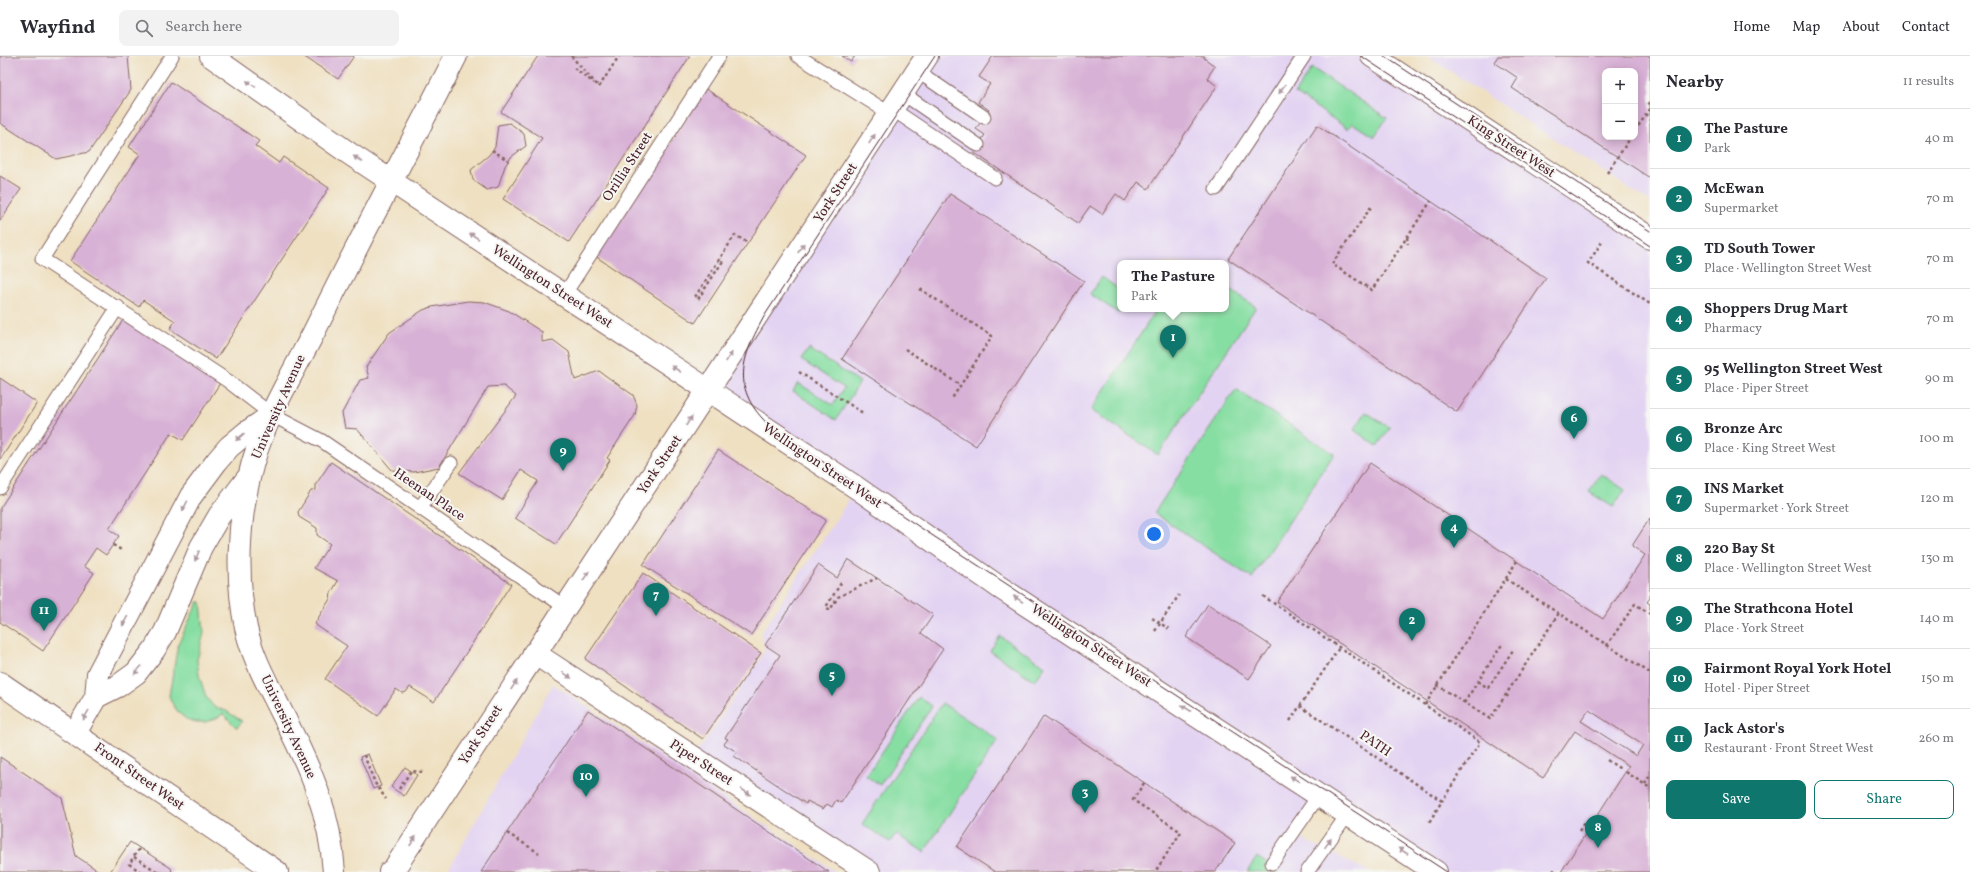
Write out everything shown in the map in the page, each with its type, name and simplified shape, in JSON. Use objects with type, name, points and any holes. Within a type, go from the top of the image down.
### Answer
[{"type":"main road","name":"Wellington Street West","points":[[211,56],[350,154],[709,390],[1000,587],[1436,872]]},
{"type":"main road","name":"University Avenue","points":[[334,872],[330,836],[322,802],[301,750],[255,658],[246,627],[242,602],[241,549],[244,502],[249,477],[260,441],[272,415],[391,180],[456,56]]},
{"type":"main road","name":"King Street West","points":[[1372,56],[1650,238]]},
{"type":"main road","name":"York Street","points":[[390,872],[394,869],[534,653],[709,390],[922,63]]},
{"type":"main road","points":[[75,733],[96,697],[98,674],[190,496],[217,461],[230,447],[247,432],[272,415]]},
{"type":"main road","points":[[96,697],[118,686],[136,673],[154,650],[165,632],[201,547],[219,516],[249,477]]},
{"type":"main road","name":"Piper Street","points":[[534,653],[868,872]]},
{"type":"main road","name":"Front Street West","points":[[0,683],[277,872]]},
{"type":"lane","name":"Heenan Place","points":[[172,56],[42,259],[118,307],[228,381],[272,415],[322,441],[565,607]]},
{"type":"lane","name":"Orillia Street","points":[[564,295],[719,56]]},
{"type":"lane","points":[[798,56],[895,105],[995,178]]},
{"type":"lane","points":[[1216,189],[1304,56]]},
{"type":"lane","points":[[922,63],[984,117]]},
{"type":"lane","points":[[895,105],[931,115],[978,145]]},
{"type":"lane","points":[[0,488],[118,307]]},
{"type":"lane","points":[[420,508],[451,463]]},
{"type":"lane","points":[[1272,863],[1319,795]]},
{"type":"lane","points":[[1307,872],[1348,814]]},
{"type":"path","points":[[571,56],[599,87]]},
{"type":"path","points":[[599,87],[619,56]]},
{"type":"path","points":[[574,68],[599,87]]},
{"type":"path","points":[[1638,127],[1650,109]]},
{"type":"path","points":[[1607,173],[1629,140]]},
{"type":"path","points":[[492,150],[509,161]]},
{"type":"path","points":[[1371,207],[1332,264],[1372,290],[1431,201]]},
{"type":"path","points":[[697,298],[735,235],[748,243]]},
{"type":"path","points":[[1407,237],[1408,244]]},
{"type":"path","points":[[1602,242],[1588,263],[1650,304]]},
{"type":"path","points":[[920,289],[992,336],[950,400]]},
{"type":"path","points":[[905,349],[960,385]]},
{"type":"path","points":[[799,372],[863,413]]},
{"type":"path","points":[[113,545],[123,551]]},
{"type":"path","points":[[1425,705],[1517,562]]},
{"type":"path","points":[[841,583],[826,607],[830,610],[838,597],[877,578]]},
{"type":"path","points":[[1506,579],[1650,673]]},
{"type":"path","points":[[1155,631],[1179,595]]},
{"type":"path","points":[[1263,596],[1480,742],[1428,824]]},
{"type":"path","points":[[1607,645],[1635,604],[1650,614]]},
{"type":"path","points":[[1437,685],[1490,719],[1559,613]]},
{"type":"path","points":[[1152,618],[1169,629]]},
{"type":"path","points":[[1464,703],[1503,643]]},
{"type":"path","points":[[1290,721],[1340,648]]},
{"type":"path","points":[[1478,682],[1488,688],[1513,650]]},
{"type":"path","points":[[1506,695],[1510,698]]},
{"type":"path","name":"PATH","points":[[1300,706],[1442,801]]},
{"type":"path","points":[[364,755],[375,783],[386,799]]},
{"type":"path","points":[[1607,760],[1622,770]]},
{"type":"path","points":[[399,789],[411,771],[424,772]]},
{"type":"path","points":[[1626,772],[1650,788]]},
{"type":"path","points":[[1644,784],[1650,775]]},
{"type":"path","points":[[1144,782],[1133,800],[1181,832],[1155,872]]},
{"type":"path","points":[[1579,831],[1584,823]]},
{"type":"path","points":[[507,833],[539,853]]},
{"type":"path","points":[[139,849],[129,864],[141,872]]},
{"type":"path","points":[[134,857],[158,872]]},
{"type":"path","points":[[1553,872],[1556,867]]},
{"type":"shaded area","points":[[927,56],[1372,56],[1650,238],[1650,872],[1436,872],[1319,795],[1292,834],[1370,872],[869,872],[692,757],[703,744],[765,651],[761,633],[856,489],[709,390]]},
{"type":"shaded area","points":[[1427,56],[1650,56],[1650,202]]},
{"type":"shaded area","points":[[553,684],[836,872],[447,872]]},
{"type":"green space","points":[[1312,68],[1387,118],[1374,137],[1352,123],[1348,129],[1295,93]]},
{"type":"green space","points":[[1102,277],[1117,288],[1117,312],[1119,312],[1118,313],[1090,294]]},
{"type":"green space","points":[[1229,289],[1256,307],[1158,455],[1091,410],[1155,312],[1229,312]]},
{"type":"green space","points":[[809,349],[860,382],[836,420],[793,391],[798,383],[833,405],[844,388],[801,360]]},
{"type":"green space","points":[[1236,389],[1334,454],[1252,578],[1154,513]]},
{"type":"green space","points":[[1366,412],[1390,428],[1377,446],[1354,430]]},
{"type":"green space","points":[[1601,474],[1625,490],[1613,507],[1589,492]]},
{"type":"green space","points":[[198,602],[201,602],[204,633],[197,660],[199,675],[206,697],[214,707],[226,711],[242,721],[237,728],[223,714],[215,719],[205,722],[196,722],[186,719],[173,705],[169,696],[178,644]]},
{"type":"green space","points":[[1000,636],[1045,666],[1035,681],[990,651]]},
{"type":"green space","points":[[919,697],[932,706],[880,785],[866,776]]},
{"type":"green space","points":[[942,703],[998,740],[924,852],[896,834],[890,842],[862,824]]},
{"type":"green space","points":[[1257,857],[1279,872],[1247,872]]},
{"type":"building","points":[[0,56],[128,56],[131,90],[89,152],[56,159],[0,123]]},
{"type":"building","points":[[303,56],[354,56],[338,79]]},
{"type":"building","points":[[538,56],[690,56],[569,242],[503,199],[542,138],[501,112]]},
{"type":"building","points":[[842,56],[855,56],[851,62]]},
{"type":"building","points":[[993,56],[1205,56],[1204,58],[1215,66],[1207,78],[1217,86],[1148,189],[1138,182],[1125,201],[1116,194],[1102,214],[1090,206],[1078,223],[973,152],[985,135],[976,129],[989,110],[978,102],[990,84],[979,77]]},
{"type":"building","points":[[1498,56],[1650,56],[1650,178],[1512,88],[1518,78],[1494,62]]},
{"type":"building","points":[[171,82],[259,141],[255,146],[279,163],[283,157],[329,188],[216,359],[170,329],[175,321],[143,300],[139,307],[70,261],[140,154],[129,147]]},
{"type":"building","points":[[706,89],[806,155],[695,323],[595,256]]},
{"type":"building","points":[[510,123],[524,134],[526,146],[511,157],[505,166],[498,187],[487,190],[473,180],[471,170],[489,155],[495,147],[498,125]]},
{"type":"building","points":[[1317,125],[1546,278],[1457,412],[1228,259]]},
{"type":"building","points":[[0,176],[21,189],[0,221]]},
{"type":"building","points":[[950,194],[1084,281],[976,446],[842,359]]},
{"type":"building","points":[[468,301],[484,302],[509,311],[542,332],[542,342],[553,340],[569,352],[575,380],[599,371],[633,395],[637,405],[635,415],[607,458],[610,460],[556,544],[515,518],[538,481],[521,470],[502,500],[459,473],[516,396],[504,386],[488,387],[439,467],[414,472],[392,470],[357,429],[345,428],[342,413],[360,380],[369,378],[366,367],[389,333],[423,310]]},
{"type":"building","points":[[125,317],[222,380],[183,440],[171,433],[109,529],[119,536],[106,555],[96,548],[84,566],[94,573],[43,651],[0,622],[0,508]]},
{"type":"building","points":[[0,378],[37,403],[0,460]]},
{"type":"building","points":[[718,450],[826,520],[751,635],[643,565]]},
{"type":"building","points":[[331,462],[511,584],[434,702],[410,687],[406,692],[402,693],[396,689],[378,716],[325,679],[347,646],[317,626],[315,623],[330,599],[331,593],[338,581],[314,568],[330,544],[317,535],[317,528],[299,517],[298,512],[311,491],[316,490],[316,484]]},
{"type":"building","points":[[1370,463],[1603,619],[1645,555],[1632,546],[1650,518],[1650,598],[1647,602],[1650,604],[1650,872],[1561,872],[1629,766],[1575,731],[1543,778],[1277,602]],"holes":[[[1589,710],[1643,745],[1636,756],[1581,721]]]},
{"type":"building","points":[[848,559],[933,615],[921,633],[943,649],[841,803],[836,800],[832,807],[827,804],[823,809],[807,801],[806,804],[734,756],[737,752],[724,744],[728,739],[725,738],[780,655],[765,645],[818,565],[837,578]]},
{"type":"building","points":[[643,573],[761,653],[703,739],[585,659]]},
{"type":"building","points":[[1208,604],[1271,646],[1249,679],[1186,637]]},
{"type":"building","points":[[588,710],[596,715],[829,872],[481,872]]},
{"type":"building","points":[[1044,716],[1235,843],[1215,872],[995,872],[957,847]]},
{"type":"building","points":[[368,754],[381,786],[373,789],[360,757]]},
{"type":"building","points":[[0,757],[62,798],[76,856],[100,872],[0,872]]},
{"type":"building","points":[[405,767],[417,775],[404,796],[391,787]]},
{"type":"building","points":[[130,842],[171,868],[172,872],[110,872]]},
{"type":"tram line","points":[[935,56],[765,315],[750,345],[745,359],[745,386],[749,399],[757,412],[770,426],[918,526],[1447,872]]},
{"type":"tram line","points":[[1361,56],[1650,246]]},
{"type":"tram line","points":[[1384,56],[1650,231]]},
{"type":"place","name":"The Pasture","points":[[1173,358]]},
{"type":"place","name":"Bronze Arc","points":[[1574,439]]},
{"type":"place","name":"The Strathcona Hotel","points":[[563,471]]},
{"type":"place","name":"Shoppers Drug Mart","points":[[1454,548]]},
{"type":"place","name":"INS Market","points":[[656,616]]},
{"type":"place","name":"Jack Astor's","points":[[44,631]]},
{"type":"place","name":"McEwan","points":[[1412,641]]},
{"type":"place","name":"95 Wellington Street West","points":[[832,696]]},
{"type":"place","name":"Fairmont Royal York Hotel","points":[[586,797]]},
{"type":"place","name":"TD South Tower","points":[[1085,813]]},
{"type":"place","name":"220 Bay St","points":[[1598,848]]}]
